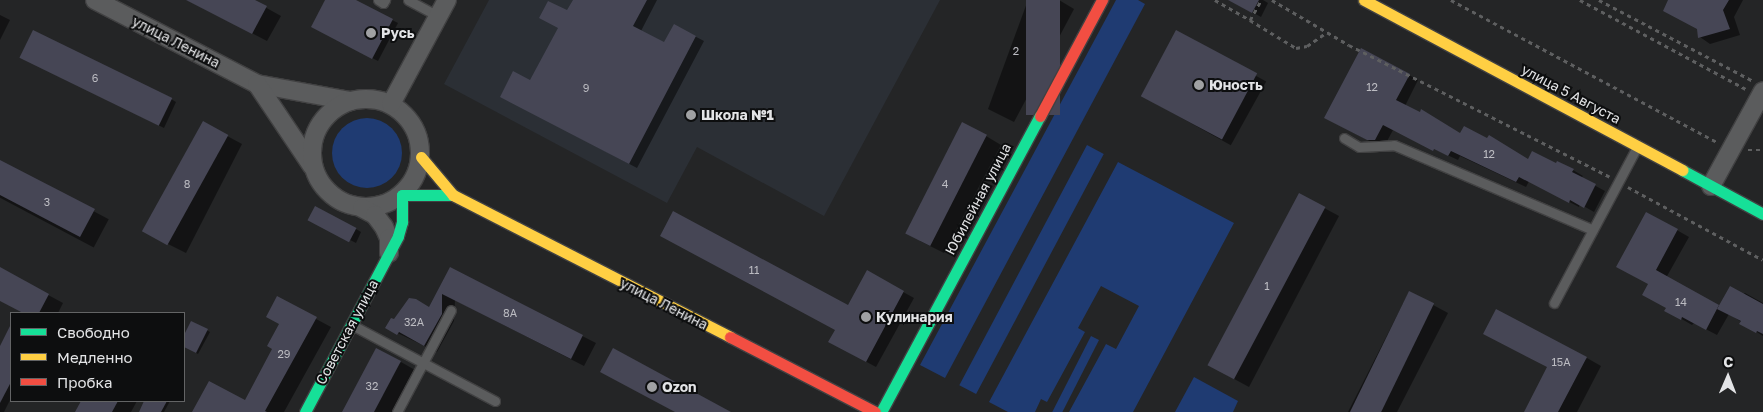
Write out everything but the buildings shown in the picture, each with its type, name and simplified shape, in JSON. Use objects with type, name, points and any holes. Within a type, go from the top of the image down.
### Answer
[{"type":"street","name":"улица Ленина","points":[[95,0],[257,84]]},
{"type":"street","points":[[391,104],[447,0]]},
{"type":"street","name":"Юбилейная улица","points":[[881,412],[1102,0]]},
{"type":"street","name":"улица 5 Августа","points":[[1364,0],[1763,214]]},
{"type":"street","points":[[257,84],[350,101],[371,99],[391,104],[408,117],[418,136],[421,157],[415,178],[402,195],[383,205],[362,208]]},
{"type":"street","points":[[257,84],[314,169],[324,188],[341,202],[362,208],[375,216],[384,227],[389,238],[389,253]]},
{"type":"street","points":[[1711,186],[1760,90]]},
{"type":"street","points":[[314,169],[312,148],[318,128],[331,111],[350,101]]},
{"type":"street","points":[[421,157],[453,195]]},
{"type":"street","points":[[402,195],[453,195]]},
{"type":"street","name":"Советская улица","points":[[305,412],[389,253],[402,222],[402,195]]},
{"type":"street","name":"улица Ленина","points":[[453,195],[875,412]]},
{"type":"lane","points":[[378,0],[383,3],[385,0]]},
{"type":"lane","points":[[408,0],[438,16]]},
{"type":"lane","points":[[1344,138],[1358,146],[1394,145],[1593,230]]},
{"type":"lane","points":[[1554,303],[1637,146]]},
{"type":"lane","points":[[397,412],[451,310]]},
{"type":"lane","points":[[351,324],[495,400]]},
{"type":"path","points":[[1216,0],[1296,48],[1307,46],[1327,32]]},
{"type":"path","points":[[1250,20],[1261,0]]},
{"type":"path","points":[[1272,0],[1327,32],[1618,181],[1763,260]]},
{"type":"path","points":[[1451,0],[1731,150],[1763,150]]},
{"type":"path","points":[[1580,0],[1760,90]]},
{"type":"path","points":[[1599,0],[1760,90]]},
{"type":"shaded area","name":"Школа №1","points":[[489,0],[940,0],[824,216],[697,147],[667,203],[444,84]]},
{"type":"shaded area","points":[[1116,0],[1138,0],[1145,4],[945,378],[920,365]]},
{"type":"shaded area","points":[[367,118],[380,121],[392,128],[399,140],[402,153],[399,166],[392,178],[380,185],[367,188],[354,185],[342,178],[335,166],[332,153],[335,140],[342,128],[354,121]]},
{"type":"shaded area","points":[[1087,145],[1104,154],[976,394],[959,385]]},
{"type":"shaded area","points":[[1118,162],[1234,223],[1133,412],[1069,412],[1106,344],[1116,349],[1139,306],[1101,286],[1078,328],[1085,332],[1047,402],[1041,399],[1035,412],[1008,412],[989,402]]},
{"type":"shaded area","points":[[1091,336],[1099,340],[1062,412],[1052,412]]},
{"type":"shaded area","points":[[1194,377],[1238,401],[1233,412],[1175,412]]},
{"type":"traffic: fast","points":[[881,412],[1040,116]]},
{"type":"traffic: fast","points":[[1682,170],[1763,214]]},
{"type":"traffic: fast","points":[[305,412],[398,236],[402,222],[402,195],[453,195]]},
{"type":"traffic: slow","points":[[1364,0],[1682,170]]},
{"type":"traffic: slow","points":[[421,157],[453,195],[730,337]]},
{"type":"traffic: jam","points":[[1040,116],[1102,0]]},
{"type":"traffic: jam","points":[[730,337],[875,412]]},
{"type":"place","name":"Русь","points":[[371,33]]},
{"type":"place","name":"Юность","points":[[1199,85]]},
{"type":"place","name":"Школа №1","points":[[691,115]]},
{"type":"place","name":"Кулинария","points":[[866,317]]},
{"type":"place","name":"Ozon","points":[[652,387]]}]
